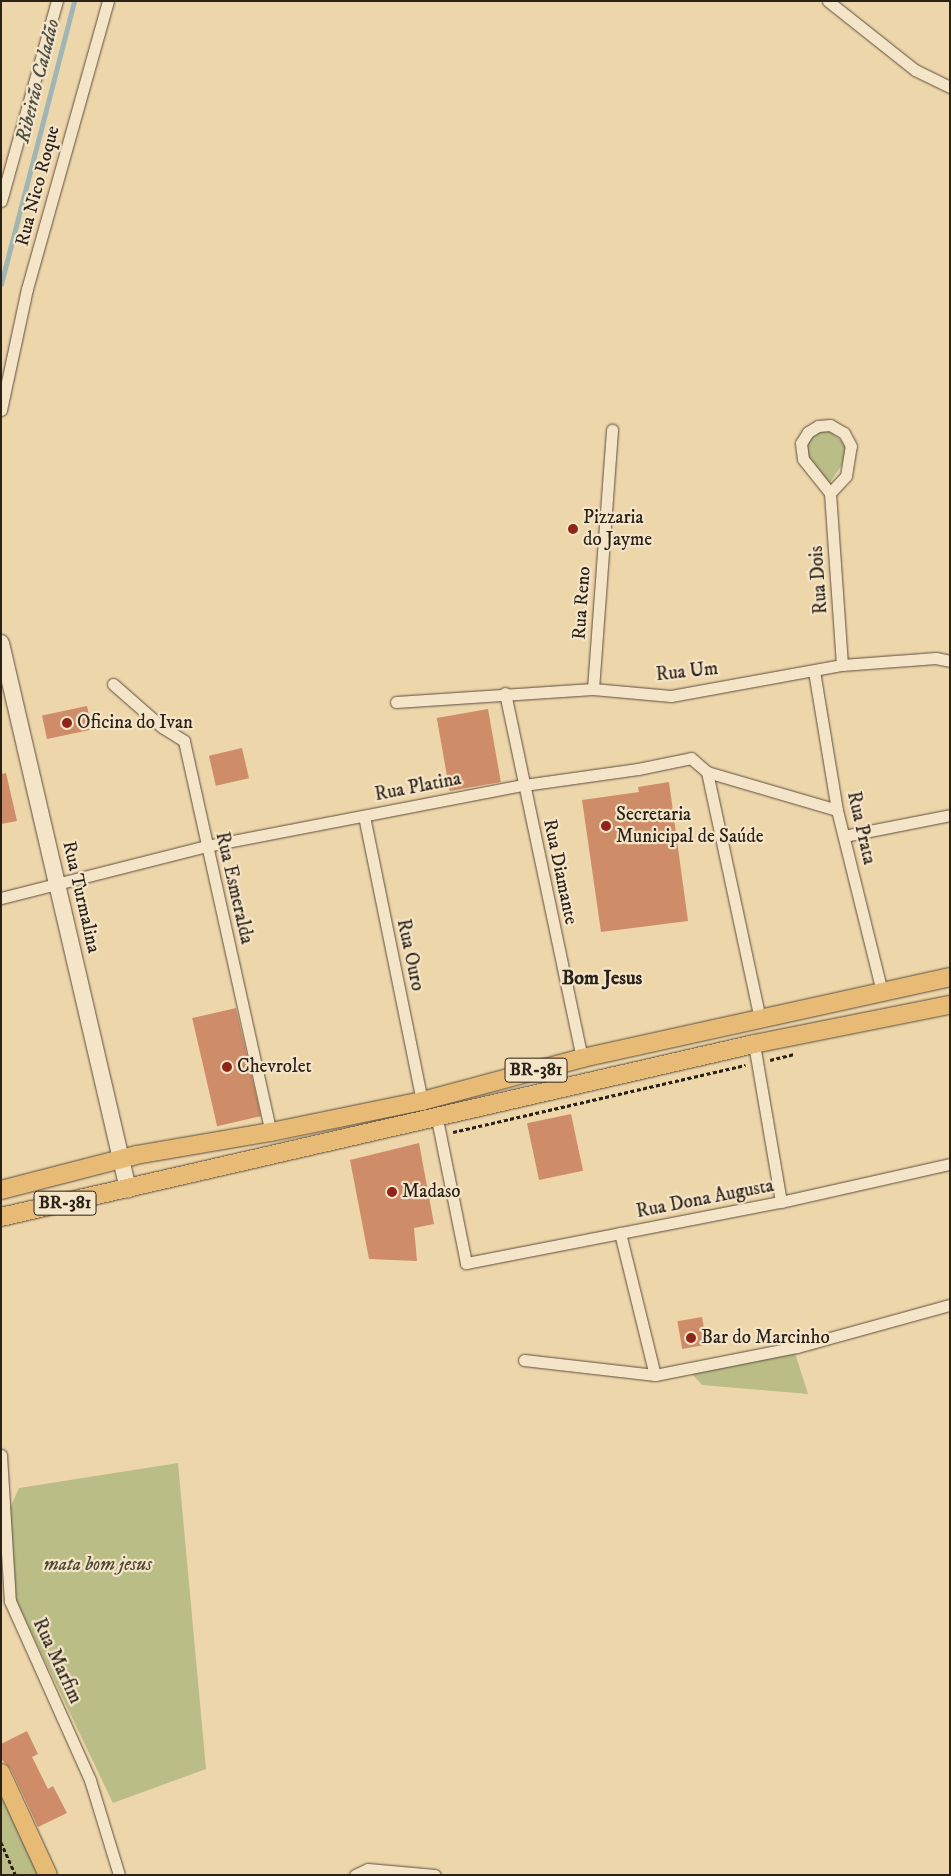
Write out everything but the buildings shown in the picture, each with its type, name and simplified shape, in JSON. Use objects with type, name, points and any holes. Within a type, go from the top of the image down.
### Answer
[{"type":"main road","name":"Rua Turmalina","points":[[1,643],[128,1189]]},
{"type":"main road","name":"BR-381","points":[[1,1190],[121,1160],[272,1132],[422,1101],[582,1058],[950,977]]},
{"type":"main road","name":"BR-381","points":[[1,1217],[754,1044],[950,1005]]},
{"type":"main road","points":[[1,1773],[48,1875]]},
{"type":"street","points":[[1,201],[57,1]]},
{"type":"street","name":"Rua Nico Roque","points":[[1,410],[32,270],[108,1]]},
{"type":"street","points":[[828,1],[915,70],[950,88]]},
{"type":"street","points":[[830,425],[844,434],[851,446],[846,476],[830,493],[804,459],[801,444],[808,432],[818,426],[830,425]]},
{"type":"street","name":"Rua Reno","points":[[593,689],[612,430]]},
{"type":"street","name":"Rua Dois","points":[[830,493],[842,665]]},
{"type":"street","name":"Rua Um","points":[[396,702],[593,689],[670,696],[842,665],[936,658],[950,661]]},
{"type":"street","name":"Rua Prata","points":[[814,671],[837,810],[882,992]]},
{"type":"street","name":"Rua Esmeralda","points":[[113,684],[162,727],[184,741],[206,846],[272,1132]]},
{"type":"street","name":"Rua Diamante","points":[[505,694],[582,1058]]},
{"type":"street","name":"Rua Platina","points":[[1,898],[206,846],[524,785],[638,769],[691,758],[707,772],[837,810]]},
{"type":"street","points":[[707,772],[760,1019]]},
{"type":"street","name":"Rua Ouro","points":[[364,816],[422,1101]]},
{"type":"street","points":[[844,836],[950,816]]},
{"type":"street","points":[[754,1044],[782,1202]]},
{"type":"street","name":"Rua Dona Augusta","points":[[437,1118],[466,1263],[782,1202],[950,1164]]},
{"type":"street","points":[[620,1234],[655,1375]]},
{"type":"street","points":[[524,1360],[655,1375],[796,1347],[950,1305]]},
{"type":"street","name":"Rua Marfim","points":[[1,1455],[10,1600],[90,1780],[119,1875]]},
{"type":"street","points":[[355,1875],[368,1869],[435,1875]]},
{"type":"path","points":[[1,1842],[16,1875]]},
{"type":"green space","points":[[828,430],[847,445],[846,459],[829,484],[807,457],[807,444],[811,435]]},
{"type":"green space","points":[[795,1353],[808,1394],[702,1385],[690,1372]]},
{"type":"green space","name":"mata bom jesus","points":[[178,1463],[206,1769],[113,1803],[10,1588],[10,1508],[19,1488]]},
{"type":"green space","points":[[1,1787],[42,1875],[1,1875]]},
{"type":"waterway","name":"Ribeirão Caladão","points":[[1,284],[74,1]]},
{"type":"place","name":"Pizzaria do Jayme","points":[[573,529]]},
{"type":"place","name":"Oficina do Ivan","points":[[67,723]]},
{"type":"place","name":"Secretaria Municipal de Saúde","points":[[606,826]]},
{"type":"place","name":"Chevrolet","points":[[227,1067]]},
{"type":"place","name":"Madaso","points":[[392,1192]]},
{"type":"place","name":"Bar do Marcinho","points":[[691,1338]]},
{"type":"district","name":"Bom Jesus","points":[[602,978]]}]
